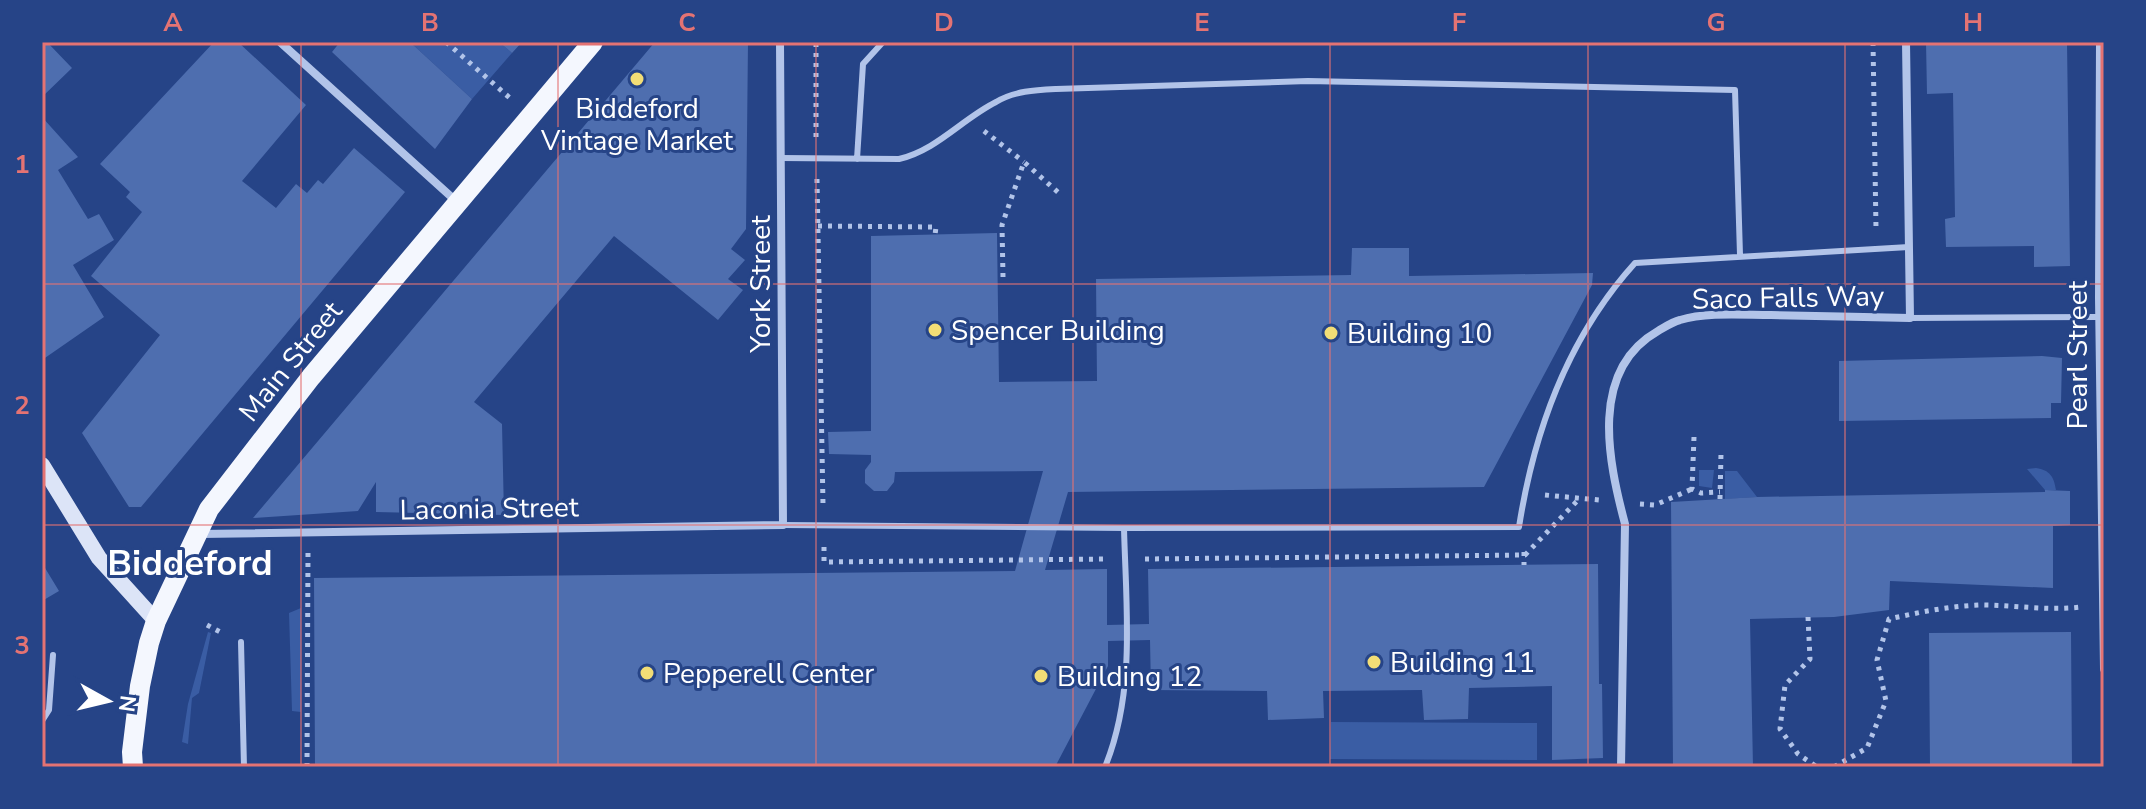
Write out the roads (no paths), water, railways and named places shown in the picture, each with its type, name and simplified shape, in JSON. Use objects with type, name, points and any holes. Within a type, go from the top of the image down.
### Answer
[{"type":"main road","name":"Main Street","points":[[133,767],[140,686],[156,621],[196,534],[223,488],[311,377],[593,42]]},
{"type":"main road","points":[[42,465],[99,558],[156,621]]},
{"type":"street","points":[[280,42],[458,203]]},
{"type":"street","name":"York Street","points":[[780,42],[783,525]]},
{"type":"street","name":"Saco Falls Way","points":[[1621,767],[1625,524],[1610,451],[1608,424],[1617,374],[1644,339],[1678,320],[1732,315],[1910,318],[1906,42]]},
{"type":"street","name":"Pearl Street","points":[[2100,42],[2102,183],[2099,317],[2104,669]]},
{"type":"street","name":"Laconia Street","points":[[196,534],[783,525]]},
{"type":"lane","points":[[857,159],[863,64],[883,42]]},
{"type":"lane","points":[[781,158],[899,159],[916,155],[997,101],[1025,91],[1308,81],[1735,90],[1740,255]]},
{"type":"lane","points":[[783,525],[1519,527],[1524,493],[1552,402],[1574,349],[1609,292],[1635,263],[1909,247]]},
{"type":"lane","points":[[1910,318],[2099,317]]},
{"type":"lane","points":[[1105,767],[1119,729],[1126,686],[1124,528]]},
{"type":"lane","points":[[241,642],[244,767]]},
{"type":"lane","points":[[42,721],[49,710],[53,655]]},
{"type":"place","name":"Biddeford Vintage Market","points":[[637,79]]},
{"type":"place","name":"Spencer Building","points":[[935,330]]},
{"type":"place","name":"Building 10","points":[[1331,333]]},
{"type":"place","name":"Building 11","points":[[1374,662]]},
{"type":"place","name":"Pepperell Center","points":[[647,673]]},
{"type":"place","name":"Building 12","points":[[1041,676]]},
{"type":"district","name":"Biddeford","points":[[190,562]]}]
